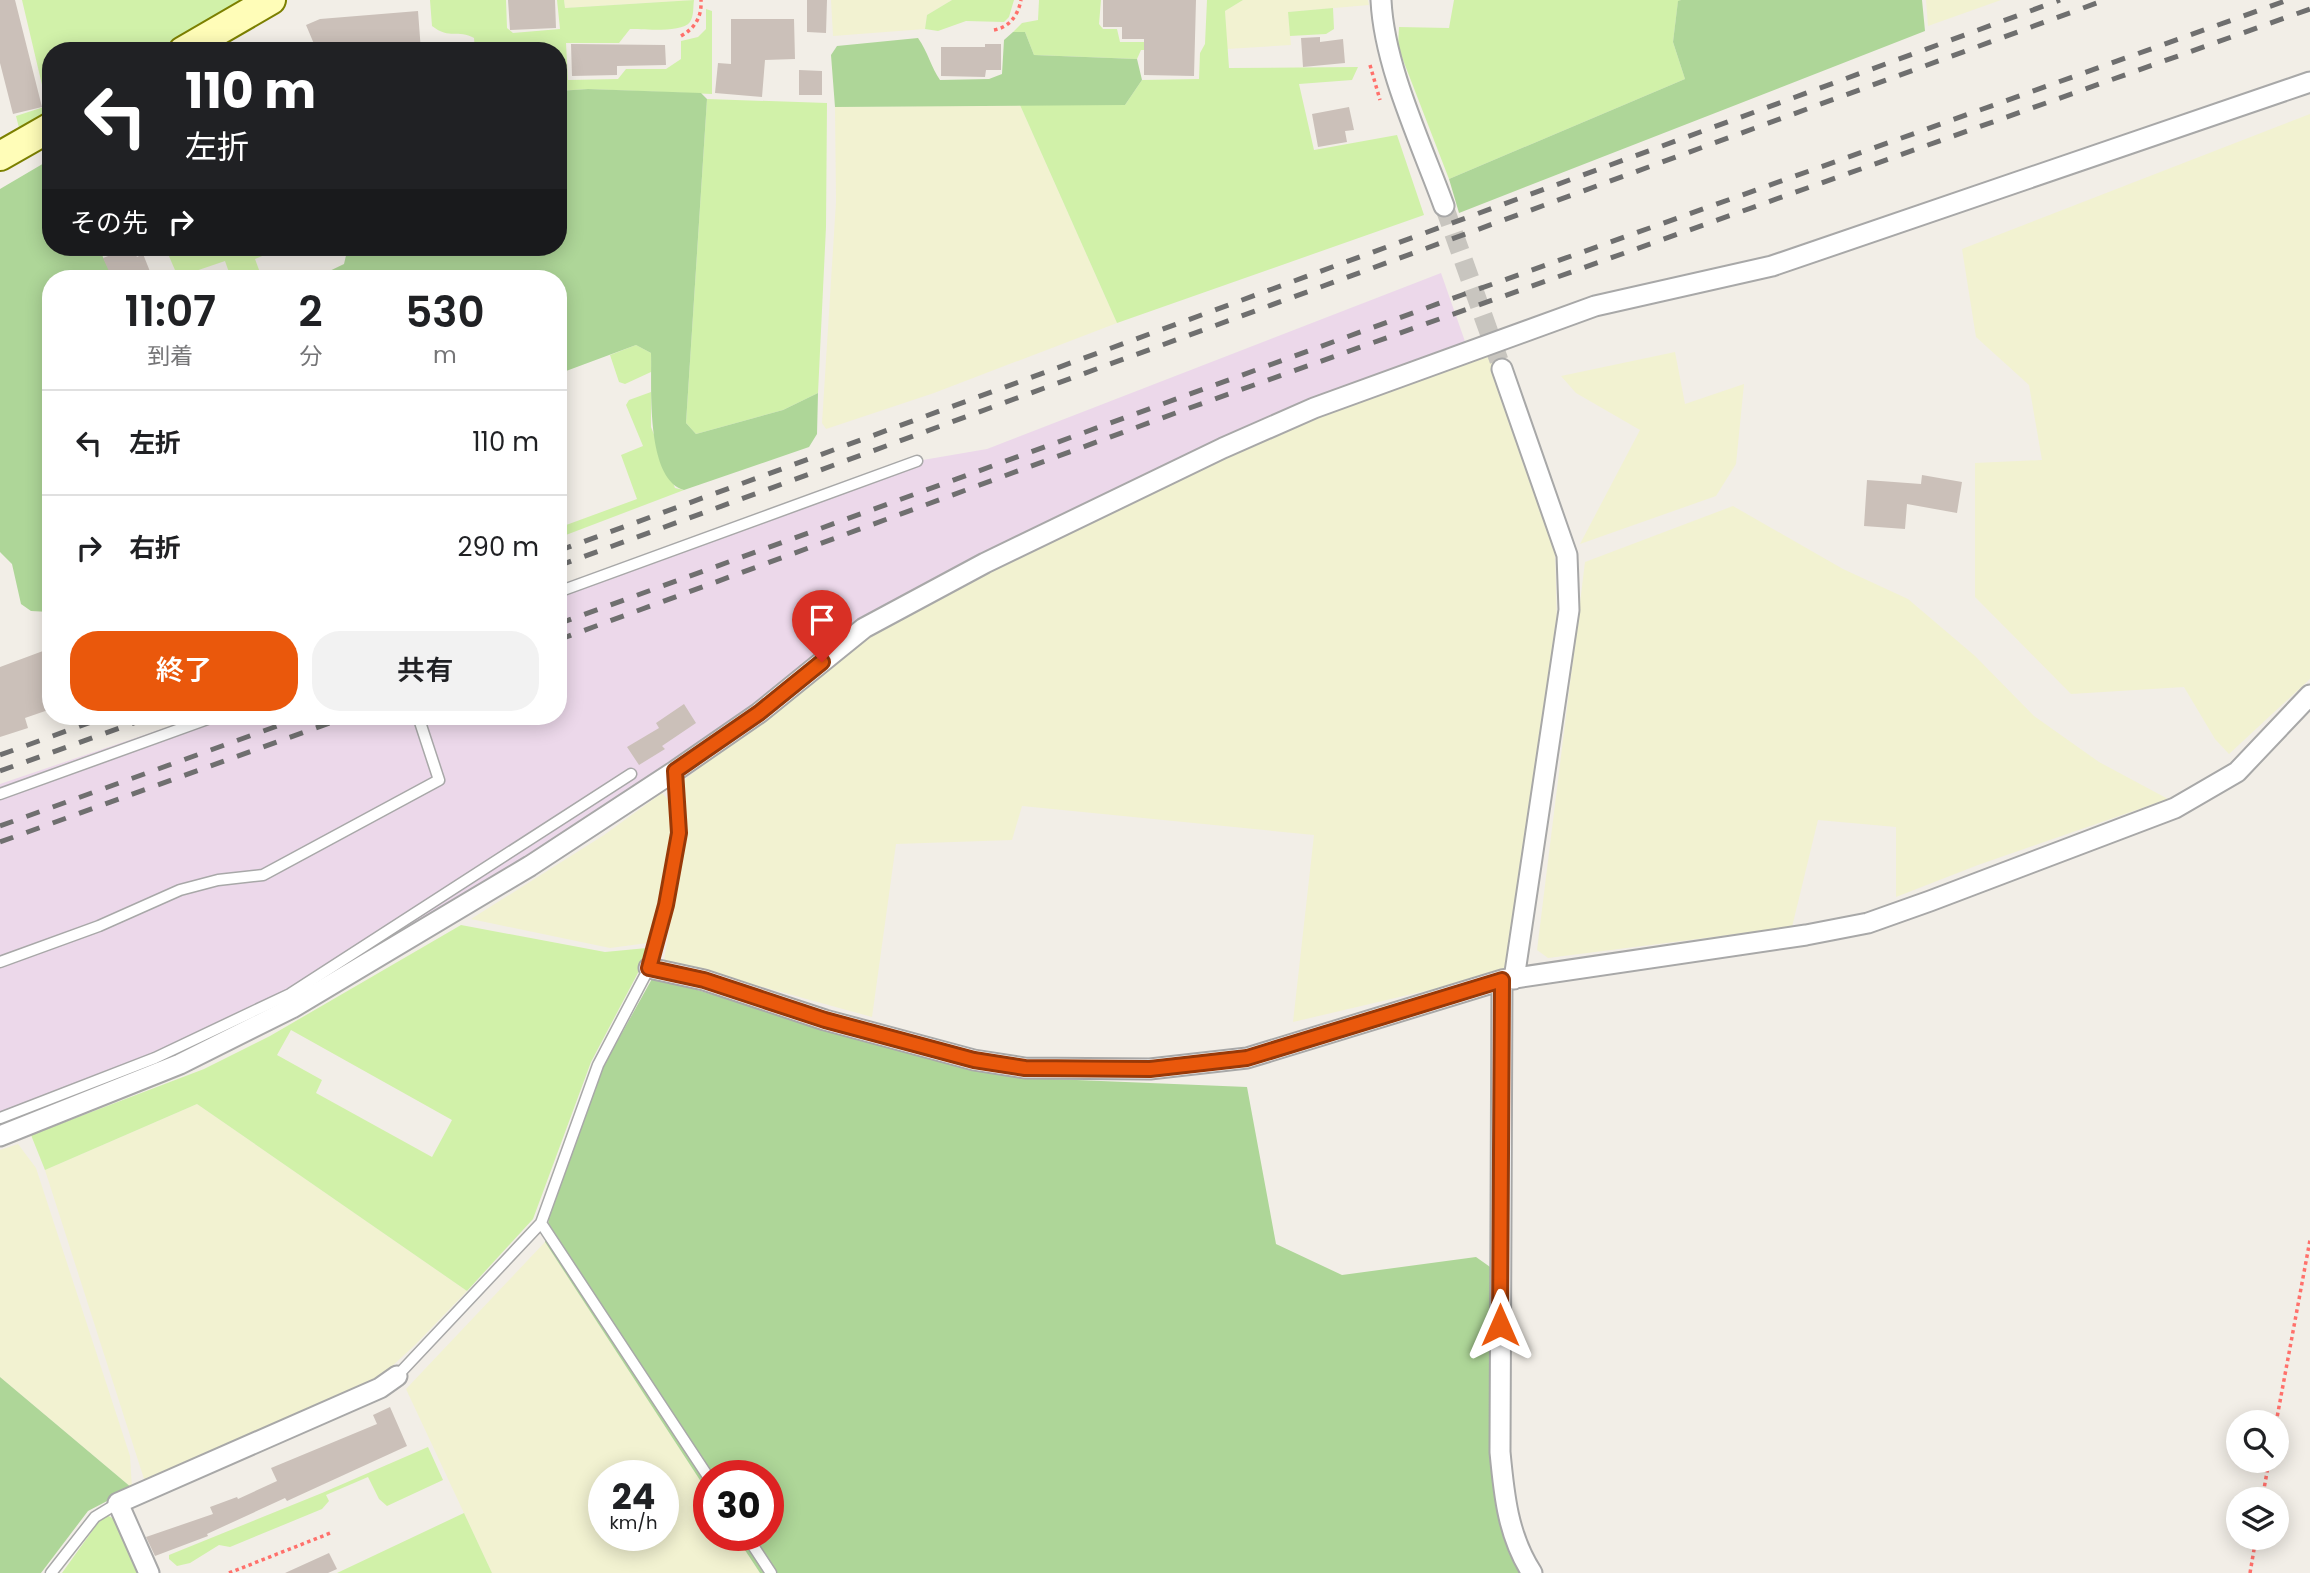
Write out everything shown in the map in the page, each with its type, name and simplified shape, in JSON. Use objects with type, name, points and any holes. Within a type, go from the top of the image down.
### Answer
[{"type":"main road","points":[[199,42],[271,0]]},
{"type":"main road","points":[[0,156],[42,132]]},
{"type":"street","points":[[1381,0],[1382,26],[1390,57],[1444,206]]},
{"type":"street","points":[[0,1136],[180,1064],[292,1008],[530,866],[675,771],[759,713],[864,628],[997,557],[1223,448],[1314,408],[1595,306],[1772,266],[2310,82]]},
{"type":"street","points":[[1502,369],[1567,555],[1569,610],[1508,979],[1500,1452],[1504,1498],[1519,1553],[1532,1573]]},
{"type":"street","points":[[649,968],[704,980],[825,1020],[974,1060],[1025,1068],[1150,1069],[1247,1058],[1508,979],[1806,935],[1868,923],[2175,808],[2237,772],[2310,695]]},
{"type":"street","points":[[149,1573],[118,1503],[380,1388],[397,1376]]},
{"type":"lane","points":[[567,589],[917,461]]},
{"type":"lane","points":[[0,793],[191,725]]},
{"type":"lane","points":[[0,962],[99,926],[180,890],[218,880],[263,875],[439,780],[421,725]]},
{"type":"lane","points":[[397,1376],[541,1223],[598,1065],[649,968],[666,905],[679,833],[675,771]]},
{"type":"lane","points":[[0,1118],[155,1058],[290,994],[631,774]]},
{"type":"lane","points":[[541,1223],[697,1460]]},
{"type":"lane","points":[[51,1573],[95,1517],[118,1503]]},
{"type":"lane","points":[[757,1551],[771,1573]]},
{"type":"path","points":[[681,36],[698,22],[701,0]]},
{"type":"path","points":[[994,30],[1003,28],[1016,16],[1021,0]]},
{"type":"path","points":[[2278,1410],[2310,1240]]},
{"type":"path","points":[[229,1573],[333,1532]]},
{"type":"path","points":[[2250,1573],[2254,1550]]},
{"type":"shaded area","points":[[1441,273],[1468,350],[864,628],[759,713],[292,1008],[0,1136],[0,784],[174,725],[567,725],[567,589],[917,461],[987,449]]},
{"type":"green space","points":[[22,0],[245,0],[246,3],[178,42],[42,42],[42,85]]},
{"type":"green space","points":[[430,0],[506,0],[507,28],[513,33],[560,29],[557,0],[564,0],[565,8],[694,0],[693,14],[686,25],[662,30],[630,29],[619,43],[474,42],[474,38],[468,35],[444,33],[432,26]]},
{"type":"green space","points":[[564,0],[694,0],[565,8]]},
{"type":"green space","points":[[831,0],[952,0],[927,15],[925,29],[833,36]]},
{"type":"green space","points":[[952,0],[1014,0],[1009,17],[1004,22],[966,21],[938,31],[925,29],[927,15]]},
{"type":"green space","points":[[1039,0],[1101,0],[1099,24],[1103,29],[1117,29],[1120,42],[1172,42],[1173,50],[1141,50],[1137,59],[1034,55],[1025,32],[1013,32],[1022,23],[1038,20]]},
{"type":"green space","points":[[1207,0],[1243,0],[1225,11],[1229,68],[1358,67],[1352,80],[1299,84],[1314,150],[1397,135],[1424,215],[1117,323],[1020,105],[1125,105],[1142,80],[1199,79],[1200,53],[1205,44]]},
{"type":"green space","points":[[1243,0],[1368,0],[1369,5],[1288,12],[1291,45],[1227,49],[1225,11]]},
{"type":"green space","points":[[1454,0],[1681,0],[1678,2],[1673,42],[1685,79],[1449,179],[1398,47],[1399,27],[1449,28]]},
{"type":"green space","points":[[1922,0],[1925,31],[1459,213],[1449,179],[1685,79],[1673,42],[1678,1]]},
{"type":"green space","points":[[1926,0],[2001,0],[1928,26]]},
{"type":"green space","points":[[1333,8],[1334,29],[1326,34],[1290,36],[1288,12]]},
{"type":"green space","points":[[706,9],[712,11],[712,94],[567,90],[567,62],[568,80],[618,79],[626,69],[666,69],[681,59],[681,41],[698,37],[706,29]]},
{"type":"green space","points":[[1013,32],[1025,32],[1034,55],[1137,59],[1142,80],[1125,105],[835,107],[831,55],[837,46],[918,38],[940,80],[989,79],[1002,74],[1004,40]]},
{"type":"green space","points":[[567,90],[701,93],[707,99],[686,423],[696,434],[783,410],[818,393],[817,434],[809,447],[684,490],[671,482],[657,450],[653,429],[651,353],[636,345],[567,371],[567,270],[332,270],[344,264],[346,256],[567,256]]},
{"type":"green space","points":[[707,99],[827,103],[826,227],[818,393],[783,410],[696,434],[686,423]]},
{"type":"green space","points":[[1020,105],[1117,323],[934,393],[826,429],[822,423],[836,202],[835,107]]},
{"type":"green space","points":[[42,108],[42,120],[20,132],[16,116]]},
{"type":"green space","points":[[2310,114],[2310,679],[2229,754],[2215,739],[2184,687],[2071,694],[1975,597],[1975,463],[2042,460],[2029,385],[1976,337],[1962,249]]},
{"type":"green space","points":[[42,164],[42,256],[102,256],[109,270],[42,270],[42,612],[31,611],[21,604],[12,564],[0,552],[0,189]]},
{"type":"green space","points":[[169,256],[262,256],[255,259],[259,270],[228,270],[225,261],[199,270],[175,270]]},
{"type":"green space","points":[[636,345],[651,353],[651,372],[625,384],[619,382],[610,355]]},
{"type":"green space","points":[[1491,352],[1555,550],[1557,624],[1510,958],[1505,968],[1489,976],[1293,1022],[1314,835],[1022,806],[1012,840],[896,844],[872,1017],[664,960],[686,831],[684,780],[868,637],[1060,535],[1316,414]]},
{"type":"green space","points":[[1675,352],[1685,404],[1744,384],[1736,464],[1716,496],[1580,544],[1640,430],[1576,393],[1561,376]]},
{"type":"green space","points":[[651,392],[651,427],[675,488],[684,490],[567,535],[567,525],[637,499],[621,455],[643,446],[626,405],[629,400]]},
{"type":"green space","points":[[1733,506],[1843,569],[1908,599],[1975,656],[2034,716],[2099,762],[2168,799],[1978,865],[1896,897],[1896,827],[1818,820],[1792,927],[1548,958],[1537,950],[1585,562]]},
{"type":"green space","points":[[662,793],[668,799],[675,835],[665,887],[648,943],[610,948],[471,919],[604,835]]},
{"type":"green space","points":[[461,925],[605,952],[647,948],[640,969],[591,1062],[533,1219],[467,1291],[197,1104],[45,1170],[31,1135],[204,1069],[270,1036]],"holes":[[[291,1030],[452,1120],[432,1157],[316,1093],[322,1080],[277,1055]]]},
{"type":"green space","points":[[653,977],[965,1068],[1028,1078],[1247,1087],[1276,1244],[1342,1275],[1476,1257],[1500,1274],[1500,1455],[1532,1573],[760,1573],[746,1551],[784,1551],[784,1460],[693,1460],[693,1469],[545,1242],[549,1218],[603,1067]]},
{"type":"green space","points":[[197,1104],[467,1291],[377,1380],[145,1482],[45,1170]]},
{"type":"green space","points":[[18,1144],[36,1168],[130,1456],[132,1488],[0,1377],[0,1150]]},
{"type":"green space","points":[[545,1242],[693,1469],[693,1551],[746,1551],[760,1573],[492,1573],[406,1389]]},
{"type":"green space","points":[[0,1377],[132,1488],[88,1511],[41,1573],[0,1573]]},
{"type":"green space","points":[[428,1447],[443,1480],[387,1506],[379,1499],[368,1477],[326,1495],[329,1501],[322,1509],[230,1547],[219,1545],[190,1563],[177,1566],[169,1559],[169,1555]]},
{"type":"green space","points":[[464,1513],[492,1573],[337,1573]]},
{"type":"green space","points":[[107,1515],[114,1519],[140,1573],[62,1573],[100,1520]]},
{"type":"building","points":[[0,0],[15,0],[42,107],[13,114],[0,63]]},
{"type":"building","points":[[508,0],[555,0],[556,28],[510,30]]},
{"type":"building","points":[[807,0],[827,0],[826,33],[807,32]]},
{"type":"building","points":[[1103,0],[1196,0],[1194,76],[1144,75],[1144,39],[1122,39],[1122,27],[1103,27]]},
{"type":"building","points":[[418,11],[420,42],[313,42],[306,25],[320,19]]},
{"type":"building","points":[[731,19],[794,19],[795,59],[765,60],[762,97],[715,93],[718,63],[731,64]]},
{"type":"building","points":[[1320,37],[1320,42],[1343,39],[1345,63],[1303,67],[1301,38]]},
{"type":"building","points":[[571,44],[665,45],[666,65],[617,66],[617,75],[572,76]]},
{"type":"building","points":[[985,44],[1001,44],[1001,70],[986,70],[985,77],[941,76],[941,47],[985,47]]},
{"type":"building","points":[[799,70],[822,71],[822,95],[799,95]]},
{"type":"building","points":[[1349,107],[1354,130],[1345,131],[1347,142],[1318,147],[1312,114]]},
{"type":"building","points":[[144,256],[149,270],[108,270],[103,258]]},
{"type":"building","points":[[1922,475],[1962,482],[1957,513],[1907,504],[1905,529],[1864,526],[1867,480],[1921,484]]},
{"type":"building","points":[[42,651],[42,712],[25,718],[28,728],[0,737],[0,667]]},
{"type":"building","points":[[684,704],[696,723],[662,746],[665,749],[639,765],[627,747],[659,728],[656,723]]},
{"type":"building","points":[[390,1407],[407,1446],[287,1501],[285,1498],[207,1534],[208,1536],[155,1556],[146,1537],[213,1514],[210,1507],[237,1497],[238,1499],[277,1481],[271,1468],[377,1424],[373,1415]]},
{"type":"building","points":[[329,1553],[337,1569],[328,1573],[285,1573]]},
{"type":"tunnel","points":[[1444,206],[1502,369]]},
{"type":"railway","points":[[567,548],[2060,0]]},
{"type":"railway","points":[[567,563],[2105,0]]},
{"type":"railway","points":[[567,621],[1462,295],[2288,0]]},
{"type":"railway","points":[[567,637],[1181,411],[2310,9]]},
{"type":"railway","points":[[0,755],[83,725]]},
{"type":"railway","points":[[0,771],[128,725]]},
{"type":"railway","points":[[0,826],[280,725]]},
{"type":"railway","points":[[0,842],[324,725]]},
{"type":"route","points":[[822,662],[759,713],[675,771],[679,833],[666,905],[649,968],[704,980],[825,1020],[974,1060],[1025,1068],[1150,1069],[1247,1058],[1502,980],[1500,1325]]}]
